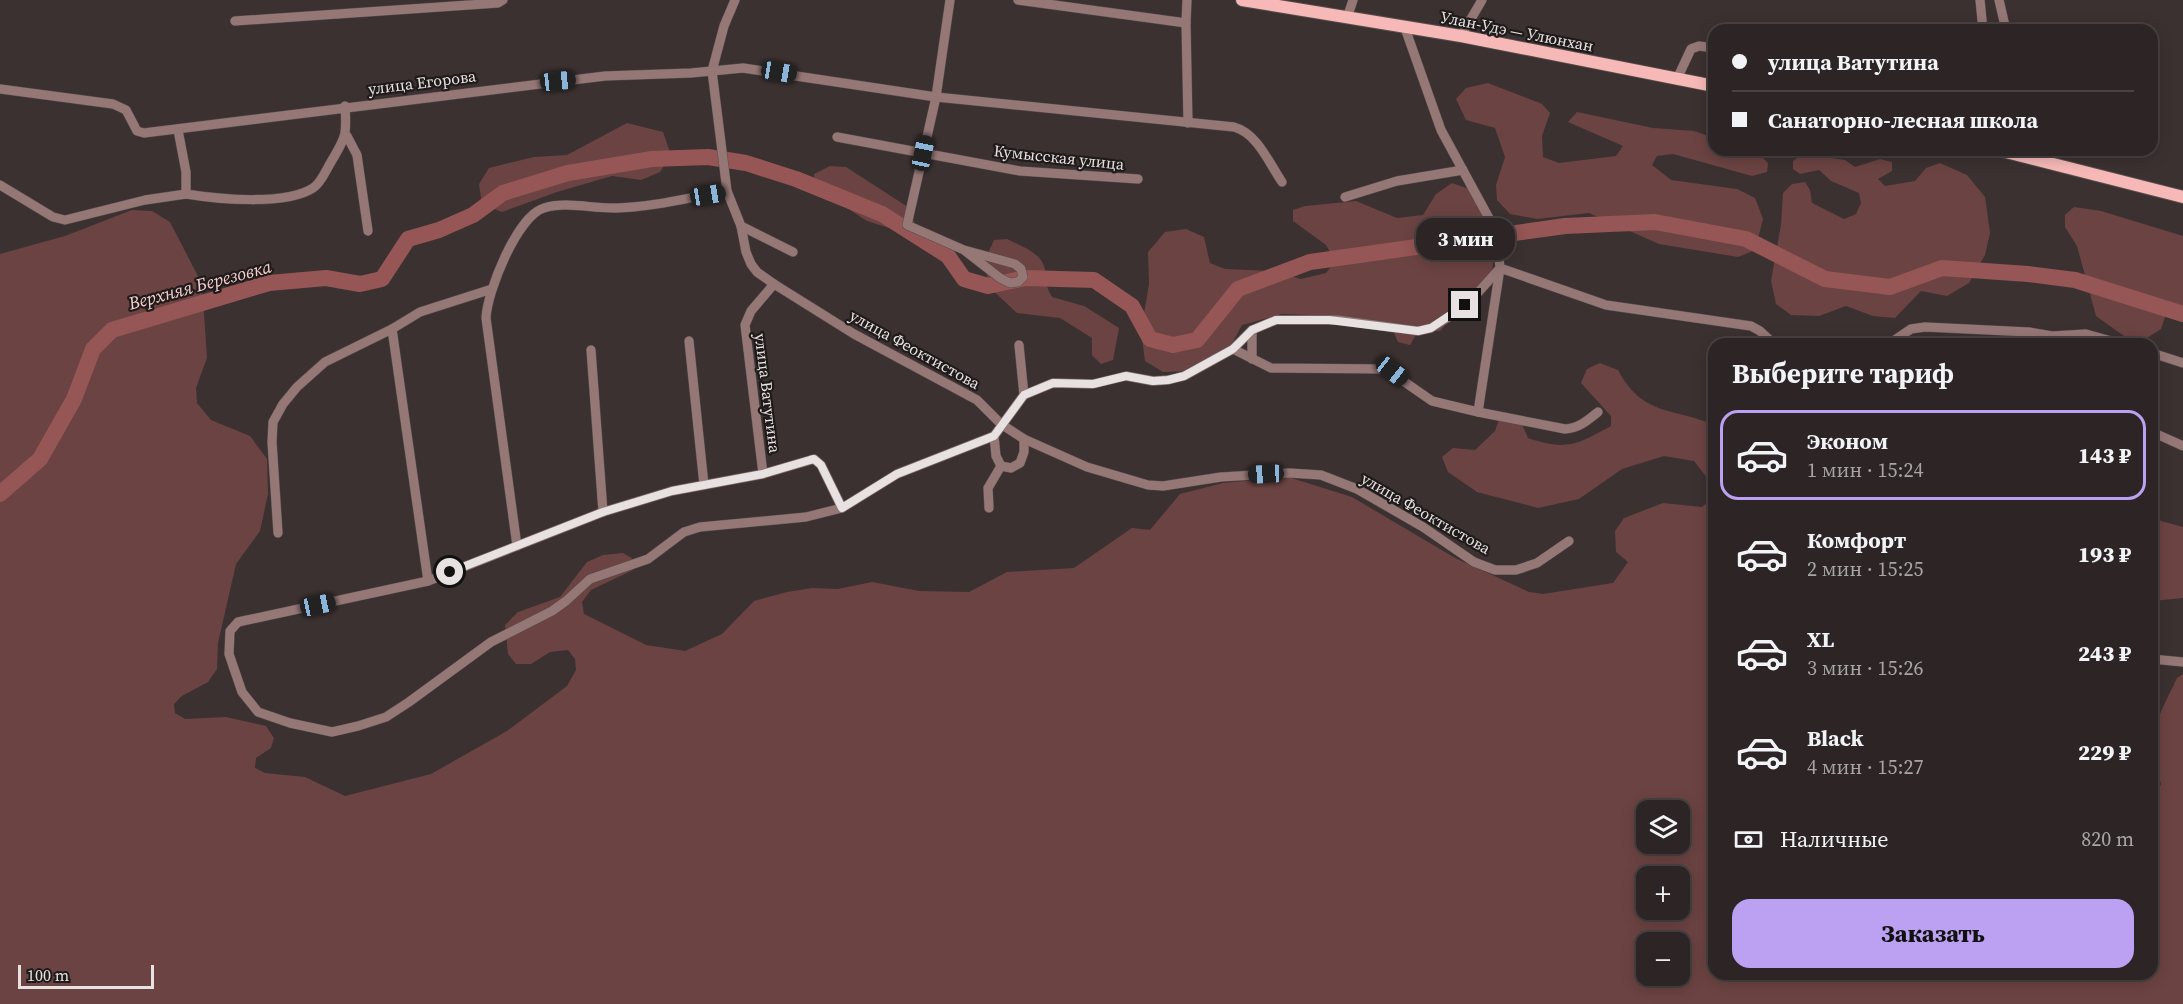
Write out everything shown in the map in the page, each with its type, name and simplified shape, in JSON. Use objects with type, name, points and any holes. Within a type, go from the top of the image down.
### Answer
[{"type":"main road","name":"Улан-Удэ — Улюнхан","points":[[1242,0],[1461,36],[1708,85]]},
{"type":"main road","points":[[2033,156],[2183,197]]},
{"type":"street","points":[[235,21],[498,3],[503,0]]},
{"type":"street","name":"улица Феоктистова","points":[[735,0],[724,26],[711,71],[726,191],[741,226],[751,264],[757,272],[774,284],[854,334],[977,400],[1001,424],[1024,439],[1087,467],[1148,485],[1179,485],[1221,477],[1266,474],[1321,475],[1357,489],[1423,527],[1474,562],[1495,570],[1516,570],[1537,563],[1569,541]]},
{"type":"street","points":[[950,0],[936,97],[907,225],[964,250],[1015,264],[1021,269],[1023,277],[1018,282],[1010,283],[964,250]]},
{"type":"street","points":[[1018,0],[1186,22]]},
{"type":"street","points":[[1188,0],[1186,22],[1188,123]]},
{"type":"street","points":[[1347,18],[1353,0]]},
{"type":"street","points":[[1461,36],[1482,0]]},
{"type":"street","points":[[1980,0],[1982,24]]},
{"type":"street","points":[[1999,0],[2005,24]]},
{"type":"street","points":[[1405,28],[1431,107],[1491,222],[1498,245],[1500,268],[1478,412]]},
{"type":"street","points":[[1677,79],[1691,48],[1708,47]]},
{"type":"street","name":"улица Егорова","points":[[0,89],[120,106],[126,110],[137,131],[144,133],[345,106],[605,76],[756,68],[936,97],[1244,130],[1252,136],[1282,182]]},
{"type":"street","points":[[345,106],[347,136],[357,155],[368,231]]},
{"type":"street","points":[[178,130],[186,172],[186,194]]},
{"type":"street","points":[[0,185],[53,217],[65,220],[145,200],[186,194],[237,200],[300,193],[313,188],[320,181],[347,136]]},
{"type":"street","name":"Кумысская улица","points":[[837,137],[1036,173],[1138,179]]},
{"type":"street","points":[[1345,197],[1397,181],[1462,170]]},
{"type":"street","points":[[517,546],[486,318],[486,303],[522,224],[531,214],[543,208],[556,206],[632,207],[726,191]]},
{"type":"street","points":[[741,226],[792,252]]},
{"type":"street","points":[[1001,466],[996,456],[994,436],[1001,424],[1024,395],[1053,383],[1093,384],[1126,376],[1153,381],[1184,376],[1233,349],[1252,330],[1276,320],[1329,320],[1418,331],[1431,328],[1455,313],[1474,297],[1500,268]]},
{"type":"street","points":[[1500,268],[1606,304],[1751,326],[1768,338]]},
{"type":"street","name":"улица Ватутина","points":[[774,284],[751,311],[745,325],[763,474],[672,491],[603,512],[428,581],[238,622],[230,631],[229,654],[242,692],[258,712],[290,723],[332,732],[358,726],[386,717],[491,642],[566,601],[590,579],[648,559],[684,532],[700,527],[806,516],[842,508]]},
{"type":"street","points":[[278,534],[272,442],[273,422],[283,404],[297,387],[325,362],[427,309],[492,289]]},
{"type":"street","points":[[1898,338],[1911,329],[1925,327],[2029,332],[2052,336],[2086,334],[2100,338]]},
{"type":"street","points":[[392,329],[428,581]]},
{"type":"street","points":[[1252,330],[1252,358]]},
{"type":"street","points":[[689,341],[704,485]]},
{"type":"street","points":[[1019,345],[1024,395]]},
{"type":"street","points":[[1233,349],[1265,366],[1279,369],[1386,369],[1432,400],[1478,412],[1565,429],[1574,429],[1584,424],[1598,412]]},
{"type":"street","points":[[591,350],[603,512]]},
{"type":"street","points":[[2158,355],[2183,363]]},
{"type":"street","points":[[2158,435],[2183,446]]},
{"type":"street","points":[[763,474],[814,459],[821,465],[842,508],[897,474],[994,436]]},
{"type":"street","points":[[1001,466],[1011,468],[1020,463],[1024,452],[1024,439]]},
{"type":"street","points":[[988,508],[988,488],[1001,466]]},
{"type":"street","points":[[2158,660],[2183,662]]},
{"type":"shaded area","points":[[1488,83],[1542,104],[1550,113],[1542,136],[1543,157],[1559,163],[1616,156],[1623,146],[1568,122],[1577,112],[1653,128],[1694,131],[1708,136],[1708,156],[1761,156],[1768,163],[1767,172],[1752,176],[1673,154],[1657,156],[1652,165],[1671,180],[1737,189],[1755,198],[1763,219],[1755,250],[1738,257],[1659,244],[1589,213],[1537,219],[1510,214],[1497,200],[1496,185],[1505,157],[1495,128],[1466,120],[1456,99],[1466,88]]},
{"type":"shaded area","points":[[627,123],[663,132],[671,155],[660,172],[641,180],[612,176],[557,192],[502,212],[482,204],[479,184],[489,168],[534,157],[567,155]]},
{"type":"shaded area","points":[[1800,156],[1817,156],[1845,160],[1855,167],[1880,159],[1892,162],[1892,171],[1878,179],[1885,186],[1915,181],[1926,168],[1940,163],[1967,175],[1985,197],[1990,233],[1985,255],[1969,283],[1947,296],[1921,291],[1895,318],[1873,316],[1846,306],[1819,316],[1791,315],[1776,304],[1771,281],[1781,225],[1783,193],[1792,184],[1805,182],[1810,190],[1812,203],[1844,219],[1856,214],[1861,203],[1859,193],[1831,181],[1819,170],[1800,174],[1793,169],[1793,161]]},
{"type":"shaded area","points":[[830,166],[846,167],[911,209],[914,223],[902,232],[867,221],[814,187],[814,174]]},
{"type":"shaded area","points":[[1452,183],[1469,189],[1486,221],[1494,250],[1492,278],[1473,307],[1455,313],[1440,331],[1418,331],[1410,345],[1398,342],[1390,324],[1339,316],[1282,314],[1242,325],[1227,353],[1198,371],[1163,372],[1145,361],[1141,331],[1149,284],[1148,252],[1165,232],[1186,229],[1204,237],[1210,263],[1225,269],[1273,271],[1301,279],[1326,273],[1335,261],[1326,245],[1293,221],[1293,210],[1305,206],[1356,201],[1397,218],[1423,215],[1436,194]]},
{"type":"shaded area","points":[[2074,207],[2101,211],[2183,236],[2183,310],[2165,317],[2161,329],[2147,338],[2124,336],[2096,316],[2077,246],[2065,227],[2065,215]]},
{"type":"shaded area","points":[[132,210],[152,211],[170,222],[202,284],[207,358],[196,388],[197,403],[211,420],[250,436],[267,459],[268,494],[260,531],[236,564],[218,643],[217,669],[208,682],[182,696],[174,704],[175,713],[185,719],[226,717],[266,726],[274,738],[271,748],[256,758],[255,768],[265,773],[305,777],[345,796],[431,774],[507,731],[567,686],[576,670],[575,659],[568,650],[550,652],[531,664],[516,664],[508,654],[505,625],[518,612],[560,597],[587,562],[603,555],[623,553],[633,559],[633,570],[591,590],[582,602],[584,614],[646,645],[685,651],[722,634],[754,601],[787,592],[812,588],[838,589],[872,582],[919,591],[969,592],[1007,572],[1074,568],[1132,528],[1150,530],[1180,494],[1223,483],[1288,477],[1352,497],[1455,558],[1529,592],[1543,594],[1613,583],[1628,562],[1616,552],[1615,531],[1624,518],[1663,503],[1702,507],[1708,502],[1708,980],[2158,980],[2158,790],[2161,784],[2158,775],[2158,721],[2177,678],[2183,674],[2183,1004],[0,1004],[0,254],[65,236]]},
{"type":"shaded area","points":[[1007,239],[1030,250],[1043,263],[1052,297],[1084,306],[1119,328],[1113,360],[1101,364],[1092,355],[1092,338],[1060,318],[1017,313],[988,286],[985,260],[994,240]]},
{"type":"shaded area","points":[[1600,363],[1618,370],[1638,396],[1649,403],[1708,423],[1708,482],[1694,461],[1664,456],[1622,469],[1579,499],[1538,508],[1477,492],[1448,472],[1442,457],[1453,448],[1475,450],[1495,431],[1501,414],[1515,417],[1528,438],[1552,444],[1580,442],[1611,426],[1611,416],[1581,383],[1587,369]]},
{"type":"shaded area","points":[[2158,519],[2183,527],[2183,598],[2158,600]]},
{"type":"waterway","name":"Верхняя Березовка","points":[[0,494],[40,459],[74,399],[93,349],[112,330],[269,283],[326,278],[360,284],[382,279],[408,239],[439,230],[473,215],[503,193],[568,173],[652,159],[708,157],[746,163],[796,179],[882,214],[948,256],[964,279],[988,286],[1026,278],[1094,280],[1132,306],[1150,339],[1173,345],[1197,340],[1238,289],[1310,262],[1565,226],[1655,222],[1746,239],[1825,279],[1890,287],[1942,268],[2028,274],[2075,280],[2183,314]]},
{"type":"route","points":[[450,572],[603,512],[672,491],[763,474],[814,459],[819,461],[842,508],[897,474],[994,436],[1024,395],[1053,383],[1093,384],[1126,376],[1153,381],[1184,376],[1233,349],[1252,330],[1276,320],[1338,320],[1418,331],[1431,328],[1465,305]]}]
